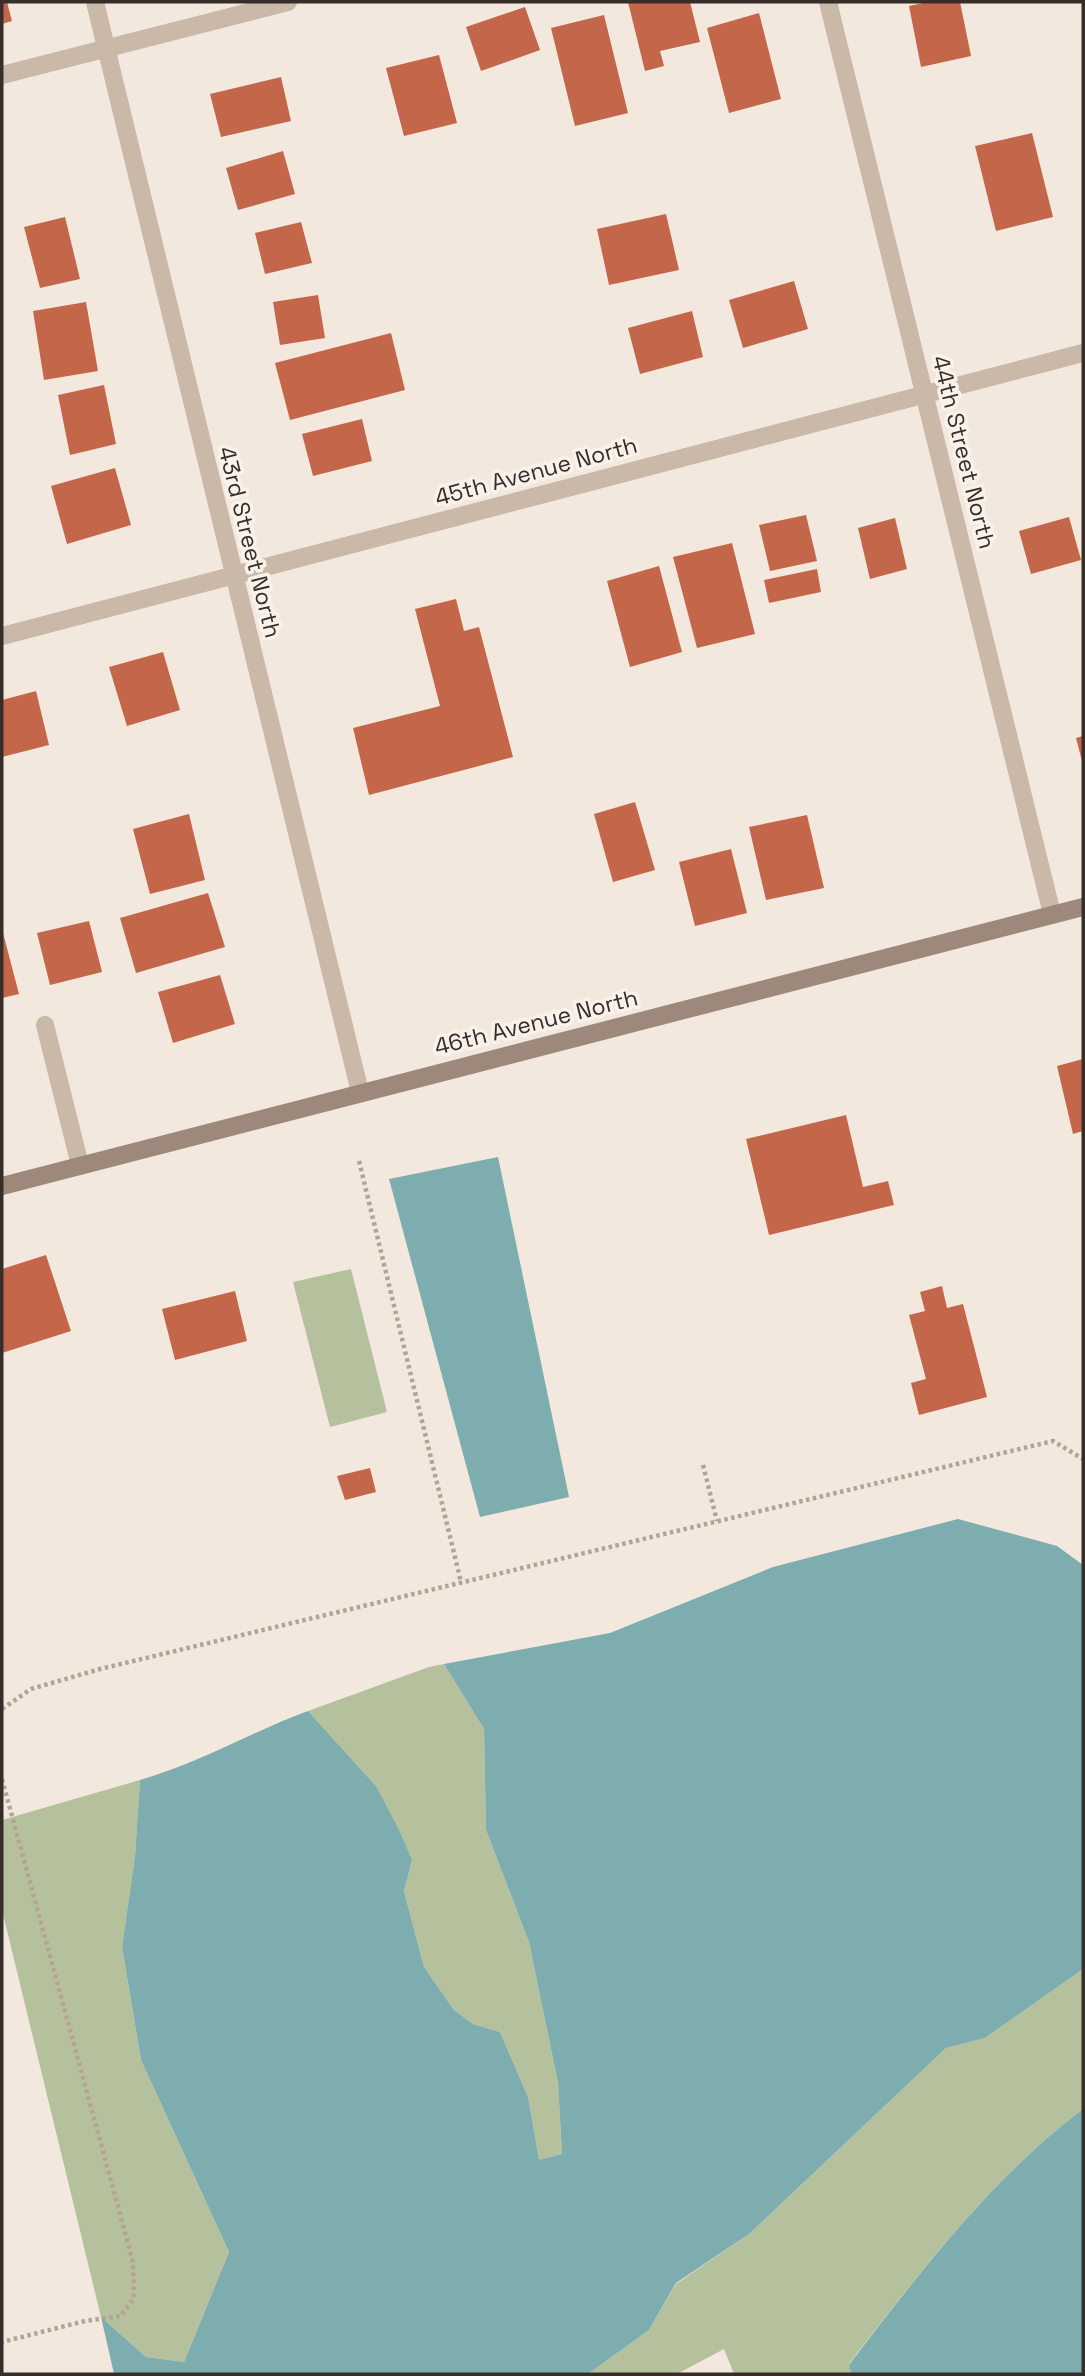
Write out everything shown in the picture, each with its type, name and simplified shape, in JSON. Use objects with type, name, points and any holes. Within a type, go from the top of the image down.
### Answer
[{"type":"street","name":"43rd Street North","points":[[95,2],[360,1093]]},
{"type":"street","points":[[2,75],[288,2]]},
{"type":"street","name":"44th Street North","points":[[828,2],[1052,914]]},
{"type":"street","name":"45th Avenue North","points":[[2,636],[1083,353]]},
{"type":"street","name":"46th Avenue North","points":[[2,1186],[1083,907]]},
{"type":"street","points":[[45,1025],[80,1165]]},
{"type":"path","points":[[359,1161],[461,1582]]},
{"type":"path","points":[[2,1709],[31,1689],[100,1669],[1053,1441],[1083,1459]]},
{"type":"path","points":[[703,1465],[717,1521]]},
{"type":"path","points":[[2,1779],[133,2262],[134,2298],[121,2316],[85,2321],[2,2342]]},
{"type":"green space","points":[[351,1269],[387,1412],[330,1427],[293,1282]]},
{"type":"green space","points":[[444,1664],[484,1729],[486,1830],[529,1942],[558,2083],[562,2154],[539,2161],[528,2097],[500,2032],[473,2024],[454,2010],[424,1967],[404,1891],[412,1860],[376,1786],[308,1711]]},
{"type":"green space","points":[[140,1780],[135,1856],[122,1947],[141,2060],[229,2252],[184,2362],[146,2357],[101,2317],[2,1910],[2,1820]]},
{"type":"green space","points":[[1083,1969],[1083,2109],[1018,2165],[929,2262],[849,2364],[851,2374],[734,2374],[724,2349],[677,2374],[588,2374],[649,2330],[676,2284],[749,2234],[946,2048],[985,2038]]},
{"type":"water","points":[[498,1157],[569,1497],[480,1517],[389,1179]]},
{"type":"water","points":[[958,1519],[1057,1546],[1083,1565],[1083,1969],[985,2038],[946,2048],[749,2234],[676,2283],[649,2330],[588,2374],[114,2374],[101,2317],[146,2357],[184,2362],[229,2252],[141,2060],[122,1947],[135,1856],[140,1780],[183,1765],[308,1711],[376,1786],[399,1830],[412,1860],[404,1891],[424,1967],[454,2010],[473,2024],[500,2032],[528,2097],[539,2160],[562,2154],[558,2083],[529,1942],[486,1830],[484,1729],[444,1664],[610,1633],[773,1567]]},
{"type":"water","points":[[1083,2109],[1083,2374],[851,2374],[849,2365],[958,2229],[1018,2165]]},
{"type":"building","points":[[2,2],[7,2],[12,21],[2,24]]},
{"type":"building","points":[[628,2],[690,2],[700,42],[660,51],[664,66],[645,71]]},
{"type":"building","points":[[928,2],[960,2],[971,56],[921,67],[909,6]]},
{"type":"building","points":[[525,7],[540,50],[481,71],[466,27]]},
{"type":"building","points":[[759,13],[781,99],[729,113],[707,28]]},
{"type":"building","points":[[604,15],[628,113],[575,126],[551,28]]},
{"type":"building","points":[[439,55],[457,123],[404,136],[386,68]]},
{"type":"building","points":[[281,77],[291,121],[221,137],[210,94]]},
{"type":"building","points":[[1032,133],[1053,217],[996,231],[975,146]]},
{"type":"building","points":[[283,151],[295,194],[238,210],[226,168]]},
{"type":"building","points":[[666,214],[679,270],[609,285],[597,229]]},
{"type":"building","points":[[65,217],[80,279],[40,288],[24,227]]},
{"type":"building","points":[[301,222],[312,263],[265,274],[255,233]]},
{"type":"building","points":[[794,281],[808,329],[743,348],[729,300]]},
{"type":"building","points":[[318,295],[325,338],[280,345],[273,302]]},
{"type":"building","points":[[86,302],[98,371],[44,380],[33,311]]},
{"type":"building","points":[[692,311],[703,357],[640,374],[628,328]]},
{"type":"building","points":[[391,333],[405,390],[290,420],[275,363]]},
{"type":"building","points":[[104,385],[116,444],[70,455],[58,395]]},
{"type":"building","points":[[362,419],[372,461],[313,476],[302,434]]},
{"type":"building","points":[[115,468],[131,525],[67,544],[51,486]]},
{"type":"building","points":[[806,515],[817,561],[770,571],[759,525]]},
{"type":"building","points":[[1069,517],[1081,560],[1031,574],[1019,531]]},
{"type":"building","points":[[895,518],[907,569],[870,579],[858,528]]},
{"type":"building","points":[[732,543],[755,634],[697,648],[673,557]]},
{"type":"building","points":[[659,566],[682,652],[630,667],[607,581]]},
{"type":"building","points":[[817,569],[821,592],[769,603],[764,580]]},
{"type":"building","points":[[456,599],[464,631],[479,627],[513,757],[369,795],[353,728],[440,706],[415,609]]},
{"type":"building","points":[[163,652],[180,710],[127,726],[109,667]]},
{"type":"building","points":[[36,691],[49,745],[2,757],[2,700]]},
{"type":"building","points":[[1083,736],[1083,761],[1082,761],[1076,738]]},
{"type":"building","points":[[635,802],[655,870],[613,882],[594,814]]},
{"type":"building","points":[[189,814],[205,880],[150,894],[133,829]]},
{"type":"building","points":[[807,815],[824,888],[766,900],[749,827]]},
{"type":"building","points":[[731,849],[747,913],[695,926],[679,862]]},
{"type":"building","points":[[208,893],[225,947],[136,973],[120,918]]},
{"type":"building","points":[[89,921],[102,972],[50,985],[37,933]]},
{"type":"building","points":[[2,929],[19,994],[2,998]]},
{"type":"building","points":[[220,975],[235,1024],[173,1043],[158,992]]},
{"type":"building","points":[[1083,1059],[1083,1131],[1073,1134],[1057,1066]]},
{"type":"building","points":[[846,1115],[863,1187],[888,1181],[894,1205],[769,1235],[746,1139]]},
{"type":"building","points":[[46,1255],[71,1331],[2,1353],[2,1269]]},
{"type":"building","points":[[942,1286],[947,1308],[963,1304],[987,1397],[919,1415],[911,1383],[926,1379],[909,1315],[925,1311],[920,1292]]},
{"type":"building","points":[[235,1291],[247,1341],[175,1360],[162,1309]]},
{"type":"building","points":[[370,1468],[376,1492],[345,1500],[337,1476]]}]
